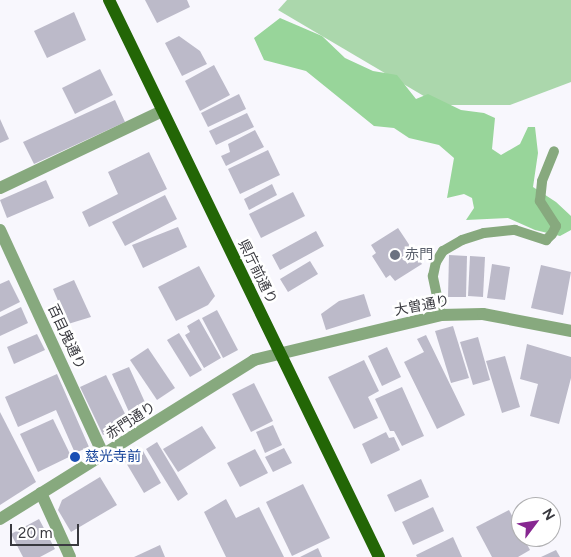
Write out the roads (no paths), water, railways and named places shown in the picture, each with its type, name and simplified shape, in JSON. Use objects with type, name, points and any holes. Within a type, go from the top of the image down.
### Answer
[{"type":"main road","name":"県庁前通り","points":[[109,0],[379,557]]},
{"type":"street","points":[[0,188],[162,111]]},
{"type":"street","name":"百目鬼通り","points":[[0,230],[104,456]]},
{"type":"street","name":"大曽通り","points":[[279,353],[441,315],[483,314],[571,331]]},
{"type":"street","name":"赤門通り","points":[[0,519],[104,456],[254,360],[279,353]]},
{"type":"street","points":[[41,493],[70,557]]},
{"type":"lane","points":[[441,315],[433,276],[436,262],[443,251],[462,240],[484,233],[515,230],[546,240],[552,234],[556,226],[540,201],[542,181],[554,151]]},
{"type":"place","name":"赤門","points":[[395,255]]},
{"type":"place","name":"慈光寺前","points":[[75,457]]}]
